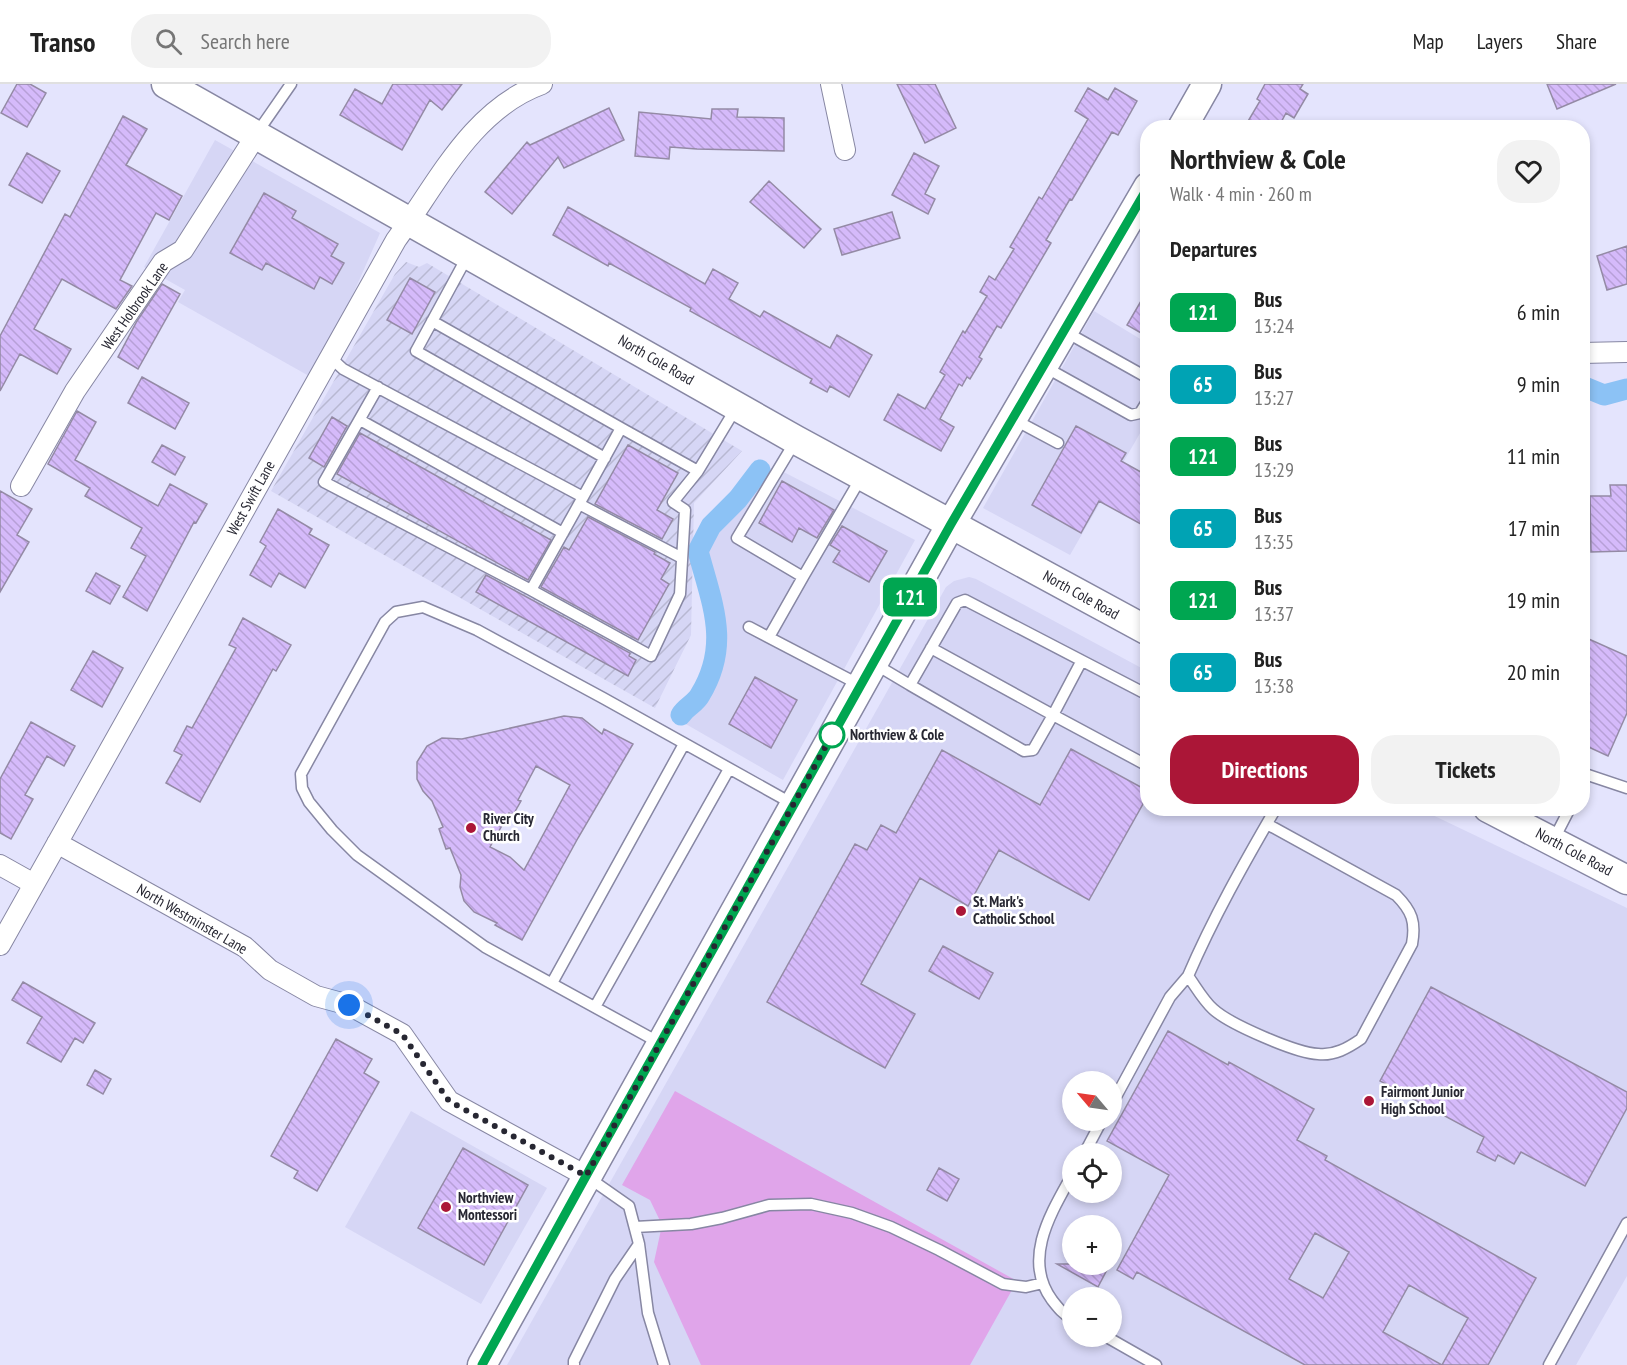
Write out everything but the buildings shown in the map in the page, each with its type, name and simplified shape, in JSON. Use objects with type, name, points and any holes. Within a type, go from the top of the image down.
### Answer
[{"type":"street","name":"North Cole Road","points":[[166,84],[796,440],[1140,627]]},
{"type":"street","name":"West Swift Lane","points":[[0,945],[396,240],[469,135],[498,108],[542,84]]},
{"type":"street","points":[[831,84],[845,150]]},
{"type":"street","points":[[1187,120],[1207,84]]},
{"type":"street","name":"West Holbrook Lane","points":[[21,486],[75,391],[163,262],[183,250],[257,134]]},
{"type":"street","points":[[482,1365],[951,524],[1140,201]]},
{"type":"street","points":[[1590,354],[1627,352]]},
{"type":"street","name":"North Cole Road","points":[[1504,816],[1627,880]]},
{"type":"street","name":"North Westminster Lane","points":[[57,843],[245,947],[270,970],[316,996],[349,1005],[402,1034],[449,1101],[586,1176]]},
{"type":"street","points":[[0,866],[34,884]]},
{"type":"lane","points":[[257,134],[291,84]]},
{"type":"lane","points":[[469,254],[416,351],[604,458]]},
{"type":"lane","points":[[432,321],[698,471]]},
{"type":"lane","points":[[1064,331],[1140,374]]},
{"type":"lane","points":[[330,357],[343,369],[682,558]]},
{"type":"lane","points":[[1043,366],[1131,415],[1140,413]]},
{"type":"lane","points":[[378,387],[324,482],[531,590],[651,656],[680,594],[685,510],[673,502],[698,471],[737,406]]},
{"type":"lane","points":[[1012,418],[1058,444]]},
{"type":"lane","points":[[360,420],[563,533]]},
{"type":"lane","points":[[531,590],[621,428]]},
{"type":"lane","points":[[796,440],[737,538],[803,577]]},
{"type":"lane","points":[[769,637],[862,476]]},
{"type":"lane","points":[[910,685],[957,603],[965,600],[1140,691]]},
{"type":"lane","points":[[660,1043],[485,947],[357,855],[309,802],[302,788],[301,774],[385,622],[396,612],[423,607],[477,630],[794,805]]},
{"type":"lane","points":[[749,627],[769,637],[867,674],[910,685],[1024,751],[1033,750],[1081,662]]},
{"type":"lane","points":[[931,648],[1140,762]]},
{"type":"lane","points":[[552,984],[684,744]]},
{"type":"lane","points":[[595,1007],[729,769]]},
{"type":"lane","points":[[1590,779],[1627,788]]},
{"type":"lane","points":[[1122,1086],[1170,997],[1188,976],[1208,929],[1272,816]]},
{"type":"lane","points":[[1553,841],[1566,816]]},
{"type":"lane","points":[[1188,976],[1213,1010],[1252,1032],[1318,1054],[1332,1053],[1347,1049],[1360,1039],[1412,944],[1415,929],[1412,918],[1407,906],[1396,895],[1267,824]]},
{"type":"lane","points":[[586,1176],[629,1206],[639,1244],[648,1313],[664,1365]]},
{"type":"lane","points":[[1062,1194],[1051,1214],[1040,1246],[1039,1270],[1046,1291],[1062,1313]]},
{"type":"lane","points":[[635,1227],[691,1224],[769,1205],[811,1204],[852,1213],[891,1227],[1003,1284],[1026,1287],[1043,1283]]},
{"type":"lane","points":[[1550,1365],[1627,1223]]},
{"type":"lane","points":[[574,1365],[615,1279],[639,1244]]},
{"type":"lane","points":[[1122,1346],[1156,1365]]},
{"type":"shaded area","points":[[215,140],[380,233],[346,310],[309,376],[178,302],[185,290],[144,267]]},
{"type":"shaded area","points":[[406,262],[419,267],[427,263],[742,451],[694,503],[691,635],[655,708],[271,491],[395,274]]},
{"type":"shaded area","points":[[1094,311],[1140,339],[1140,433],[1070,555],[983,508]]},
{"type":"shaded area","points":[[774,467],[915,540],[783,780],[684,723],[706,703],[718,672],[723,627],[704,544],[743,505]]},
{"type":"shaded area","name":"Fairmont Junior High School","points":[[969,577],[976,579],[1140,667],[1140,816],[1435,816],[1627,908],[1627,1276],[1576,1365],[507,1365],[946,587],[954,581]]},
{"type":"shaded area","points":[[675,1091],[1017,1281],[970,1365],[701,1365],[654,1262],[662,1225],[650,1200],[622,1185]]},
{"type":"shaded area","name":"Northview Montessori","points":[[411,1111],[547,1188],[481,1304],[345,1227]]},
{"type":"waterway","points":[[1590,389],[1604,395],[1627,389]]},
{"type":"waterway","points":[[681,715],[698,698],[709,676],[715,658],[717,641],[713,606],[698,551],[711,526],[738,499],[760,470]]},
{"type":"bus line","name":"121","points":[[482,1365],[951,524],[1140,201]]},
{"type":"place","name":"Northview & Cole","points":[[832,735]]},
{"type":"place","name":"River City Church","points":[[471,828]]},
{"type":"place","name":"St. Mark's Catholic School","points":[[961,911]]},
{"type":"place","name":"Fairmont Junior High School","points":[[1369,1101]]},
{"type":"place","name":"Northview Montessori","points":[[446,1207]]},
{"type":"route","points":[[349,1005],[402,1034],[449,1101],[586,1176],[832,735]]}]
